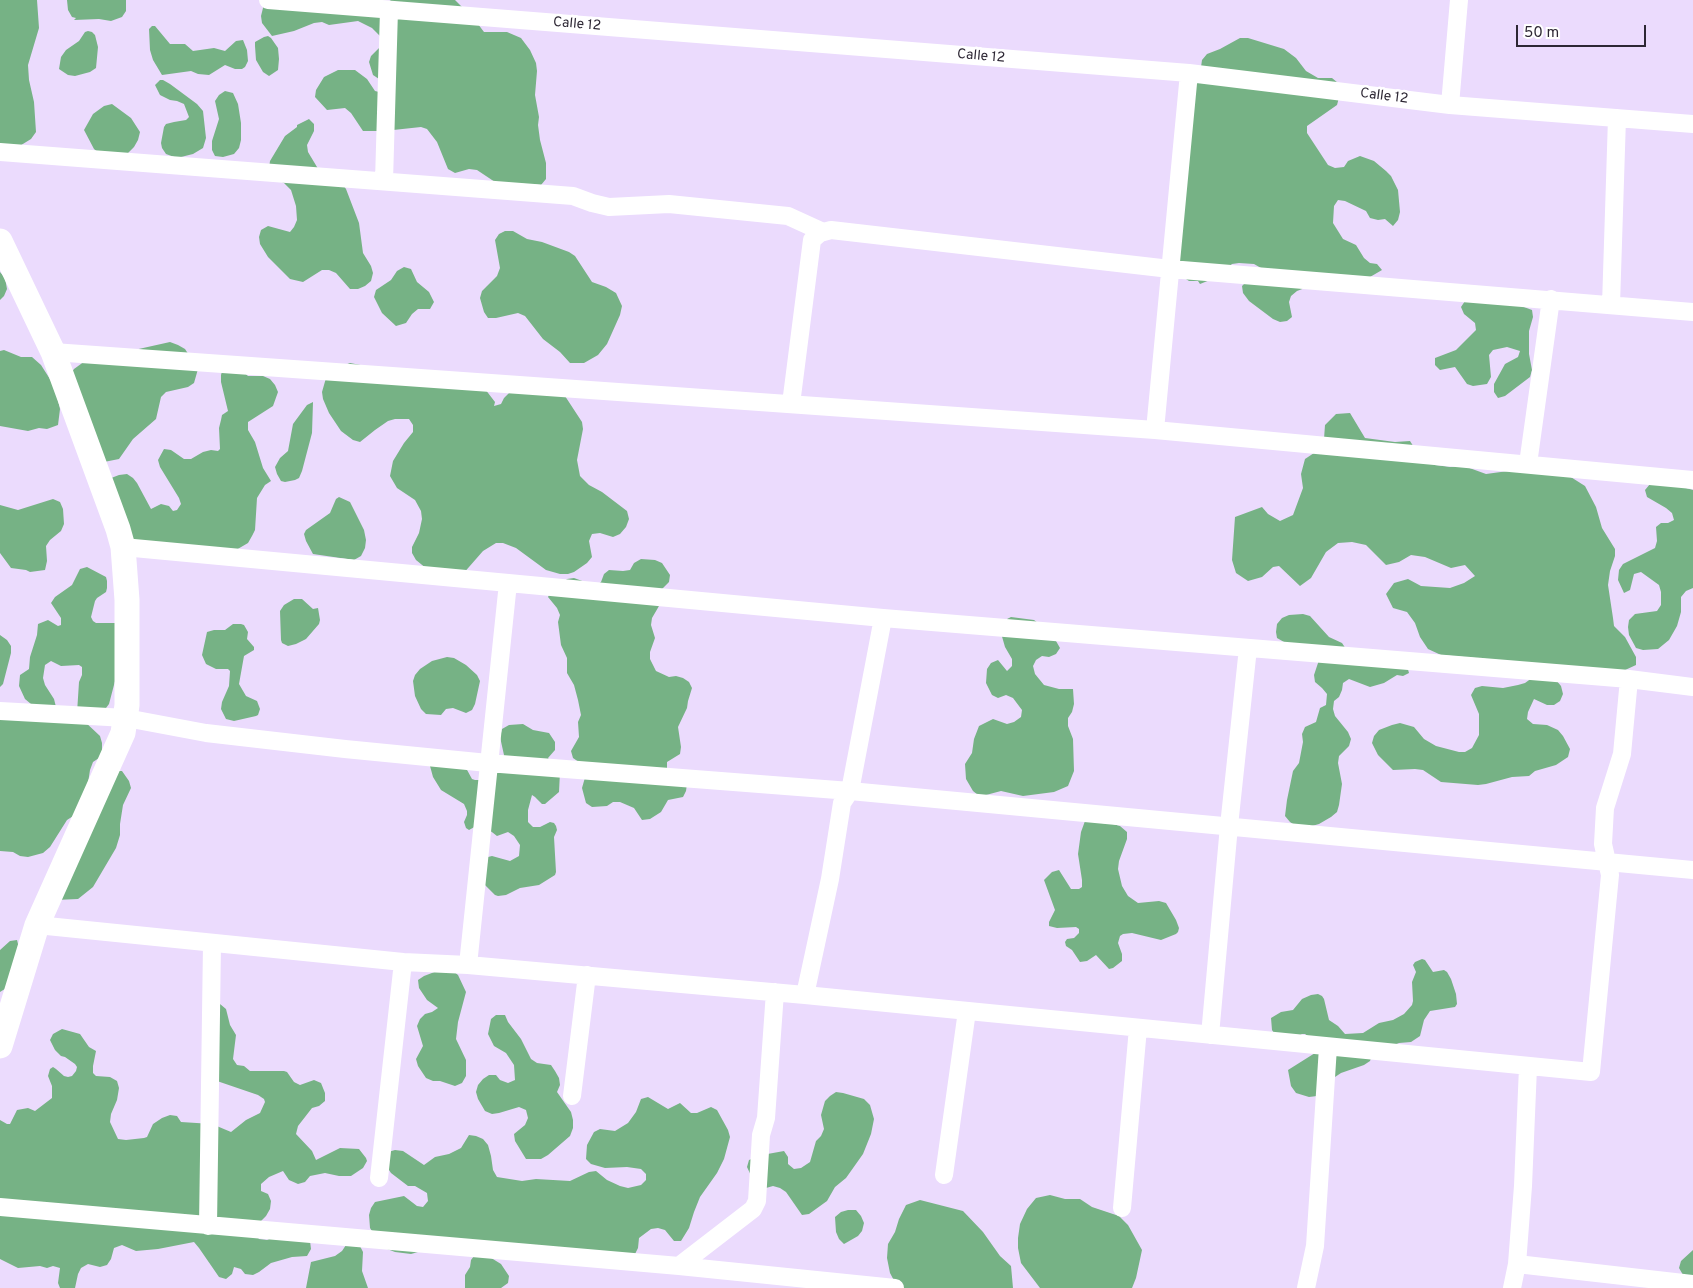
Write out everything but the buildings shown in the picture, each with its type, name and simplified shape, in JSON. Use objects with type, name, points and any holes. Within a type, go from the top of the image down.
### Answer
[{"type":"street","name":"Calle 12","points":[[268,0],[1189,73],[1450,106],[1693,124]]},
{"type":"street","points":[[1450,106],[1459,0]]},
{"type":"street","points":[[384,181],[389,10]]},
{"type":"street","points":[[1155,430],[1189,73]]},
{"type":"street","points":[[1612,305],[1616,118]]},
{"type":"street","points":[[0,152],[573,196],[592,204],[609,207],[669,204],[788,216],[823,232]]},
{"type":"street","points":[[791,404],[812,240],[823,232],[831,230],[1170,269],[1693,312]]},
{"type":"street","points":[[0,241],[53,352],[118,529],[123,547],[127,600],[126,718],[123,733],[37,925],[0,1046]]},
{"type":"street","points":[[1528,464],[1551,300]]},
{"type":"street","points":[[53,352],[1155,430],[1693,480]]},
{"type":"street","points":[[123,547],[883,618],[1629,679],[1693,687]]},
{"type":"street","points":[[468,965],[508,583]]},
{"type":"street","points":[[805,995],[830,879],[842,803],[850,791],[883,618]]},
{"type":"street","points":[[1210,1035],[1229,826],[1248,648]]},
{"type":"street","points":[[37,925],[403,962],[468,965],[775,992],[1592,1072],[1610,875],[1603,844],[1605,808],[1622,754],[1629,679]]},
{"type":"street","points":[[0,711],[126,718],[206,734],[488,763],[850,791],[1693,870]]},
{"type":"street","points":[[208,1226],[212,944]]},
{"type":"street","points":[[379,1178],[403,962]]},
{"type":"street","points":[[572,1096],[587,975]]},
{"type":"street","points":[[679,1266],[753,1209],[757,1201],[761,1135],[766,1118],[775,992]]},
{"type":"street","points":[[944,1175],[966,1011]]},
{"type":"street","points":[[1122,1208],[1138,1028]]},
{"type":"street","points":[[1306,1288],[1315,1246],[1328,1047]]},
{"type":"street","points":[[1512,1288],[1517,1264],[1528,1067]]},
{"type":"street","points":[[0,1207],[679,1266],[895,1288]]},
{"type":"street","points":[[1517,1264],[1693,1284]]},
{"type":"green space","points":[[0,0],[37,0],[39,28],[28,65],[34,102],[36,132],[31,139],[18,147],[0,149]]},
{"type":"green space","points":[[67,0],[126,0],[126,11],[122,17],[111,21],[99,19],[74,20],[76,18],[72,17],[68,10]]},
{"type":"green space","points":[[265,0],[382,6],[391,0],[455,0],[484,32],[507,32],[521,38],[530,50],[536,63],[535,95],[539,117],[540,140],[546,163],[546,179],[541,185],[495,182],[477,170],[469,169],[455,173],[448,169],[437,142],[427,129],[421,127],[363,131],[351,113],[345,108],[327,110],[315,97],[316,90],[324,77],[338,70],[355,70],[367,79],[375,91],[383,93],[379,79],[373,75],[369,62],[371,56],[382,45],[382,38],[372,28],[358,21],[329,25],[322,22],[314,23],[294,31],[272,36],[262,23],[261,16]]},
{"type":"green space","points":[[155,26],[170,44],[185,44],[193,51],[214,48],[225,51],[236,41],[243,40],[247,50],[248,61],[242,69],[235,69],[225,65],[209,75],[191,71],[162,75],[153,60],[150,50],[149,29]]},
{"type":"green space","points":[[88,31],[95,35],[98,47],[96,68],[90,72],[75,76],[68,75],[59,69],[61,57],[66,50],[79,41],[85,32]]},
{"type":"green space","points":[[268,36],[278,48],[279,59],[278,70],[269,76],[263,72],[256,60],[255,46],[255,42]]},
{"type":"green space","points":[[1240,38],[1248,38],[1284,49],[1296,58],[1306,71],[1318,78],[1332,78],[1338,83],[1341,90],[1337,105],[1307,126],[1307,133],[1328,165],[1335,168],[1344,167],[1348,161],[1360,156],[1374,161],[1391,176],[1398,190],[1400,212],[1398,220],[1393,226],[1385,219],[1370,218],[1366,211],[1345,201],[1338,200],[1334,206],[1333,223],[1343,239],[1356,245],[1364,258],[1370,263],[1377,264],[1382,270],[1370,277],[1310,286],[1297,291],[1291,296],[1289,302],[1292,317],[1287,321],[1280,322],[1273,319],[1249,301],[1243,293],[1242,286],[1247,281],[1254,281],[1261,285],[1266,281],[1261,268],[1254,264],[1232,264],[1215,278],[1200,284],[1198,281],[1189,281],[1183,277],[1175,263],[1193,77],[1201,67],[1202,60],[1207,54]]},
{"type":"green space","points":[[160,80],[170,84],[197,104],[203,111],[206,138],[203,148],[193,154],[177,158],[166,154],[162,148],[161,143],[166,124],[186,120],[189,117],[184,104],[160,95],[155,85]]},
{"type":"green space","points":[[225,91],[233,93],[238,104],[241,140],[239,148],[234,154],[223,157],[215,156],[212,150],[212,141],[219,119],[215,101]]},
{"type":"green space","points":[[112,104],[131,118],[140,132],[134,147],[128,153],[120,155],[100,154],[94,149],[84,130],[93,114],[104,106]]},
{"type":"green space","points":[[309,119],[314,124],[314,131],[307,145],[308,152],[320,172],[341,182],[346,189],[359,223],[363,253],[373,273],[371,281],[358,289],[350,289],[336,273],[329,270],[322,270],[303,282],[290,279],[268,257],[260,244],[261,230],[268,226],[290,232],[297,220],[296,206],[291,190],[278,180],[269,168],[270,161],[285,136],[297,125]]},
{"type":"green space","points":[[505,231],[513,231],[527,239],[542,242],[569,252],[575,256],[592,282],[616,293],[622,306],[620,315],[607,344],[598,355],[584,363],[570,363],[560,352],[543,339],[525,316],[518,313],[488,318],[480,298],[482,291],[497,276],[500,268],[495,240],[499,234]]},
{"type":"green space","points":[[404,267],[411,269],[417,282],[429,292],[434,302],[430,309],[418,309],[406,323],[396,326],[382,313],[374,297],[376,290],[391,280],[397,271]]},
{"type":"green space","points":[[0,272],[5,278],[7,289],[0,300]]},
{"type":"green space","points":[[1465,301],[1516,304],[1532,310],[1533,317],[1529,331],[1529,354],[1532,370],[1530,377],[1505,396],[1498,398],[1494,392],[1494,384],[1505,364],[1518,357],[1520,351],[1507,347],[1493,350],[1489,355],[1491,377],[1487,384],[1473,386],[1467,384],[1455,367],[1440,370],[1435,365],[1435,358],[1456,350],[1476,330],[1475,323],[1464,314],[1461,307]]},
{"type":"green space","points":[[170,342],[185,349],[198,369],[194,383],[188,387],[166,392],[161,397],[156,419],[133,439],[119,459],[104,462],[70,375],[74,369],[85,361]]},
{"type":"green space","points":[[4,350],[21,357],[32,357],[41,365],[55,387],[60,409],[58,425],[47,429],[39,428],[28,431],[0,426],[0,351]]},
{"type":"green space","points":[[350,363],[485,389],[495,402],[494,406],[501,404],[509,393],[522,387],[565,396],[582,422],[583,429],[577,460],[580,476],[589,485],[602,492],[627,511],[629,519],[626,527],[620,534],[613,537],[600,533],[592,534],[589,541],[592,557],[587,563],[568,574],[546,570],[516,548],[503,543],[496,543],[483,551],[462,575],[427,569],[416,560],[412,553],[412,547],[419,533],[422,519],[421,511],[415,500],[397,488],[390,476],[393,461],[413,432],[413,425],[409,419],[395,419],[388,421],[360,442],[353,440],[341,431],[329,413],[323,399],[322,392],[326,378],[337,368]]},
{"type":"green space","points":[[236,365],[248,376],[263,376],[270,379],[278,392],[273,406],[248,422],[248,430],[255,442],[263,468],[271,481],[265,485],[257,498],[255,530],[248,543],[236,550],[128,540],[106,480],[127,474],[137,483],[151,509],[161,504],[169,506],[173,511],[177,510],[181,504],[179,498],[160,467],[158,460],[164,449],[171,450],[184,459],[191,459],[203,452],[218,451],[220,449],[219,428],[222,415],[228,411],[221,375],[223,368]]},
{"type":"green space","points":[[313,402],[312,433],[302,471],[299,478],[295,480],[281,481],[275,467],[280,458],[288,451],[293,424],[307,405]]},
{"type":"green space","points":[[1350,413],[1365,438],[1395,442],[1410,441],[1417,452],[1435,465],[1464,466],[1486,474],[1523,469],[1566,474],[1585,486],[1596,507],[1602,528],[1615,549],[1608,585],[1614,626],[1625,637],[1636,657],[1636,665],[1623,671],[1441,655],[1428,649],[1420,637],[1415,623],[1407,612],[1393,608],[1386,594],[1394,583],[1408,579],[1421,586],[1450,588],[1464,583],[1475,576],[1465,565],[1451,568],[1425,557],[1411,555],[1399,562],[1386,565],[1366,545],[1352,542],[1338,543],[1326,552],[1311,578],[1300,586],[1279,566],[1273,567],[1262,577],[1248,581],[1236,573],[1232,560],[1235,517],[1262,507],[1268,514],[1280,521],[1293,515],[1303,488],[1301,474],[1305,459],[1317,451],[1324,439],[1325,425],[1336,414]]},
{"type":"green space","points":[[1672,482],[1693,490],[1693,588],[1686,591],[1681,597],[1681,612],[1677,626],[1669,640],[1658,649],[1643,650],[1636,648],[1629,635],[1629,620],[1635,614],[1657,611],[1661,605],[1659,585],[1641,572],[1634,574],[1630,590],[1624,593],[1618,580],[1619,570],[1623,564],[1655,548],[1657,541],[1656,527],[1661,523],[1668,523],[1674,520],[1672,513],[1647,497],[1645,490],[1650,484]]},
{"type":"green space","points":[[339,497],[350,502],[364,530],[365,548],[361,556],[354,560],[313,554],[304,534],[306,530],[330,513],[336,499]]},
{"type":"green space","points":[[53,499],[60,502],[63,509],[64,524],[61,531],[46,546],[47,561],[45,570],[30,572],[11,568],[0,553],[0,505],[18,510]]},
{"type":"green space","points":[[641,559],[655,560],[662,563],[670,575],[669,582],[659,592],[659,606],[652,618],[651,625],[655,638],[650,652],[650,659],[656,671],[669,677],[683,678],[689,682],[692,688],[687,708],[678,727],[681,747],[680,754],[667,762],[667,768],[687,784],[686,791],[683,797],[668,800],[661,812],[650,819],[642,820],[634,808],[620,802],[613,802],[607,806],[592,807],[586,803],[582,788],[586,767],[573,758],[571,751],[579,737],[578,722],[581,715],[574,685],[567,673],[567,658],[561,645],[558,622],[560,615],[548,597],[550,593],[567,579],[574,578],[596,586],[609,570],[630,570],[634,563]]},
{"type":"green space","points":[[87,567],[106,577],[107,581],[106,592],[95,601],[91,617],[93,621],[96,623],[115,623],[120,662],[109,704],[106,708],[77,713],[79,682],[82,675],[82,667],[79,665],[61,666],[51,661],[45,665],[43,678],[56,707],[83,720],[100,736],[102,751],[99,758],[93,762],[90,770],[85,803],[116,771],[122,771],[129,781],[131,788],[123,805],[120,835],[116,848],[93,887],[78,899],[55,900],[81,811],[67,820],[50,847],[43,853],[28,857],[20,856],[13,852],[0,851],[0,703],[37,709],[25,699],[19,686],[20,675],[29,669],[38,624],[48,620],[58,626],[61,625],[61,618],[51,603],[55,597],[72,585],[80,569]]},
{"type":"green space","points":[[294,599],[302,599],[313,609],[318,608],[320,620],[319,624],[306,639],[288,646],[282,643],[281,640],[280,611],[284,605]]},
{"type":"green space","points":[[1303,614],[1310,616],[1329,637],[1342,643],[1346,649],[1407,666],[1409,673],[1403,676],[1397,675],[1384,683],[1370,687],[1349,679],[1343,683],[1339,697],[1334,701],[1333,709],[1335,716],[1348,732],[1351,739],[1349,746],[1339,756],[1338,763],[1342,784],[1339,805],[1337,812],[1331,817],[1312,826],[1296,826],[1285,816],[1293,771],[1299,763],[1303,742],[1302,734],[1305,727],[1316,722],[1320,708],[1326,705],[1327,694],[1315,682],[1314,675],[1319,660],[1298,645],[1284,642],[1277,638],[1276,632],[1277,624],[1282,618],[1289,615]]},
{"type":"green space","points":[[1011,617],[1034,620],[1046,629],[1060,648],[1056,654],[1049,657],[1042,656],[1036,660],[1033,666],[1035,674],[1044,685],[1059,689],[1073,689],[1074,704],[1068,718],[1068,726],[1073,739],[1074,771],[1068,786],[1054,792],[1023,796],[1001,791],[978,795],[973,791],[966,779],[965,764],[972,753],[974,739],[979,726],[993,719],[1007,724],[1021,717],[1022,710],[1013,698],[1006,695],[998,698],[992,695],[986,683],[987,669],[991,663],[998,660],[1007,671],[1012,666],[1012,659],[1005,647],[1001,633],[1005,620]]},
{"type":"green space","points":[[233,624],[244,625],[248,632],[247,639],[254,647],[254,650],[244,656],[239,684],[246,696],[257,701],[260,709],[256,716],[234,721],[226,719],[221,709],[229,686],[230,671],[228,669],[216,669],[206,664],[202,655],[207,632],[225,630]]},
{"type":"green space","points":[[0,635],[11,646],[11,653],[3,684],[0,687]]},
{"type":"green space","points":[[447,657],[454,658],[466,665],[477,675],[480,681],[475,704],[472,710],[466,713],[453,708],[446,709],[441,715],[426,714],[421,709],[415,696],[413,681],[415,675],[432,661]]},
{"type":"green space","points":[[1536,675],[1556,680],[1561,686],[1563,694],[1560,701],[1554,705],[1547,705],[1534,699],[1527,719],[1533,724],[1547,725],[1558,730],[1563,736],[1570,749],[1568,757],[1556,765],[1535,771],[1529,776],[1512,777],[1486,784],[1441,782],[1423,770],[1393,770],[1378,755],[1372,743],[1374,736],[1379,730],[1400,723],[1414,727],[1424,739],[1436,746],[1465,752],[1472,748],[1479,735],[1479,714],[1471,695],[1475,688],[1482,686],[1503,688],[1518,685],[1525,683]]},
{"type":"green space","points":[[523,724],[533,730],[549,733],[555,742],[555,750],[548,758],[560,772],[559,792],[545,804],[542,804],[532,795],[528,810],[528,822],[533,827],[540,827],[550,822],[556,826],[557,830],[554,837],[556,872],[555,875],[539,885],[520,888],[506,895],[498,896],[484,884],[488,857],[492,856],[510,861],[519,856],[520,845],[514,836],[508,832],[497,836],[488,829],[478,825],[469,830],[466,828],[464,822],[467,811],[464,804],[441,790],[433,777],[430,766],[431,763],[466,768],[472,779],[475,780],[495,774],[504,755],[500,737],[502,729],[509,725]]},
{"type":"green space","points":[[1096,820],[1120,826],[1127,832],[1127,839],[1118,869],[1122,886],[1128,896],[1138,903],[1159,901],[1166,903],[1179,928],[1176,934],[1161,940],[1132,933],[1123,934],[1120,936],[1118,943],[1122,954],[1122,961],[1109,969],[1096,955],[1087,961],[1080,962],[1072,950],[1066,946],[1065,942],[1067,939],[1074,938],[1079,933],[1079,929],[1076,927],[1057,928],[1049,926],[1055,910],[1044,880],[1052,872],[1059,870],[1071,889],[1082,887],[1078,854],[1081,832],[1085,821]]},
{"type":"green space","points":[[17,940],[19,948],[8,987],[0,992],[0,950],[10,941]]},
{"type":"green space","points":[[1422,959],[1425,960],[1433,972],[1444,970],[1447,972],[1456,994],[1457,1004],[1455,1007],[1430,1011],[1424,1020],[1420,1036],[1411,1042],[1399,1043],[1373,1053],[1370,1061],[1341,1073],[1317,1096],[1309,1097],[1296,1093],[1291,1086],[1288,1070],[1315,1053],[1309,1037],[1305,1034],[1291,1040],[1274,1033],[1271,1018],[1281,1012],[1293,1010],[1302,999],[1318,994],[1324,999],[1329,1020],[1345,1034],[1363,1033],[1379,1023],[1393,1020],[1404,1014],[1412,1005],[1412,982],[1416,972],[1413,965]]},
{"type":"green space","points":[[445,968],[452,970],[458,975],[466,992],[458,1022],[456,1039],[466,1060],[466,1076],[462,1083],[455,1086],[426,1078],[416,1059],[423,1046],[417,1026],[420,1019],[425,1014],[438,1008],[427,1000],[419,988],[418,980]]},
{"type":"green space","points":[[216,1003],[226,1009],[230,1025],[236,1035],[233,1059],[237,1065],[244,1066],[250,1071],[284,1071],[287,1072],[294,1082],[300,1085],[314,1080],[321,1083],[325,1093],[325,1101],[319,1106],[312,1108],[298,1126],[296,1134],[312,1151],[316,1160],[340,1148],[359,1149],[366,1158],[367,1161],[363,1168],[351,1176],[325,1173],[310,1176],[305,1182],[298,1184],[289,1180],[283,1171],[269,1177],[261,1184],[261,1191],[268,1194],[271,1201],[270,1209],[256,1226],[255,1233],[259,1239],[267,1240],[274,1237],[310,1241],[311,1249],[307,1256],[292,1257],[271,1263],[253,1275],[245,1274],[241,1269],[234,1267],[232,1274],[226,1279],[219,1277],[194,1242],[136,1251],[122,1245],[114,1248],[107,1265],[100,1267],[88,1264],[81,1268],[75,1288],[60,1288],[58,1283],[60,1268],[40,1266],[18,1268],[0,1259],[0,1120],[10,1124],[17,1110],[28,1108],[35,1111],[52,1098],[52,1086],[48,1076],[50,1069],[53,1067],[68,1077],[72,1076],[76,1071],[77,1067],[75,1064],[55,1050],[50,1040],[53,1034],[62,1029],[80,1034],[89,1047],[96,1051],[93,1073],[96,1076],[110,1077],[117,1081],[119,1088],[117,1100],[110,1122],[118,1139],[126,1140],[147,1137],[153,1124],[170,1115],[177,1116],[181,1122],[212,1124],[231,1132],[246,1120],[260,1113],[265,1102],[258,1095],[217,1081]]},
{"type":"green space","points":[[496,1015],[505,1015],[521,1039],[531,1059],[537,1063],[551,1065],[559,1078],[560,1085],[557,1092],[571,1112],[573,1128],[570,1136],[541,1159],[526,1159],[515,1141],[514,1134],[525,1125],[528,1118],[526,1110],[519,1107],[492,1114],[485,1111],[478,1099],[476,1092],[478,1085],[489,1075],[496,1075],[500,1080],[508,1083],[515,1080],[514,1065],[506,1053],[494,1046],[488,1034],[491,1019]]},
{"type":"green space","points":[[836,1092],[864,1099],[870,1105],[874,1119],[871,1134],[863,1154],[846,1178],[835,1187],[827,1201],[809,1214],[802,1215],[786,1192],[773,1186],[766,1188],[753,1180],[747,1167],[749,1160],[762,1155],[784,1151],[788,1157],[788,1164],[794,1169],[801,1168],[810,1162],[816,1141],[824,1129],[821,1115],[825,1101]]},
{"type":"green space","points":[[648,1097],[668,1109],[680,1103],[691,1113],[697,1113],[711,1107],[717,1110],[730,1137],[724,1159],[717,1173],[700,1197],[689,1228],[681,1241],[674,1241],[665,1230],[658,1228],[651,1229],[639,1238],[635,1254],[425,1250],[411,1254],[395,1252],[382,1247],[370,1228],[369,1215],[375,1202],[404,1196],[417,1206],[423,1207],[428,1201],[427,1193],[415,1186],[408,1186],[391,1173],[387,1167],[388,1152],[395,1150],[403,1151],[424,1165],[435,1157],[449,1154],[461,1148],[469,1135],[483,1139],[488,1145],[493,1170],[497,1177],[522,1181],[536,1179],[570,1181],[589,1172],[596,1171],[607,1180],[620,1186],[628,1188],[641,1185],[646,1180],[646,1174],[641,1169],[627,1167],[605,1168],[591,1164],[586,1159],[587,1145],[594,1132],[600,1129],[615,1131],[628,1123],[636,1112],[641,1099]]},
{"type":"green space","points":[[1050,1195],[1065,1199],[1080,1199],[1092,1207],[1119,1216],[1128,1225],[1142,1250],[1132,1288],[1040,1288],[1021,1263],[1018,1238],[1020,1224],[1027,1209],[1036,1198]]},
{"type":"green space","points":[[920,1200],[963,1211],[983,1232],[1000,1256],[1011,1266],[1013,1288],[898,1288],[890,1273],[887,1258],[888,1244],[906,1205]]},
{"type":"green space","points":[[856,1210],[864,1223],[862,1231],[858,1236],[844,1244],[836,1232],[835,1217],[841,1212]]},
{"type":"green space","points":[[346,1245],[360,1246],[363,1252],[362,1271],[368,1288],[306,1288],[311,1262],[335,1256]]},
{"type":"green space","points":[[1693,1250],[1693,1287],[1679,1268],[1681,1261]]},
{"type":"green space","points":[[474,1256],[488,1256],[501,1264],[509,1276],[508,1283],[501,1288],[465,1288],[465,1275]]}]
